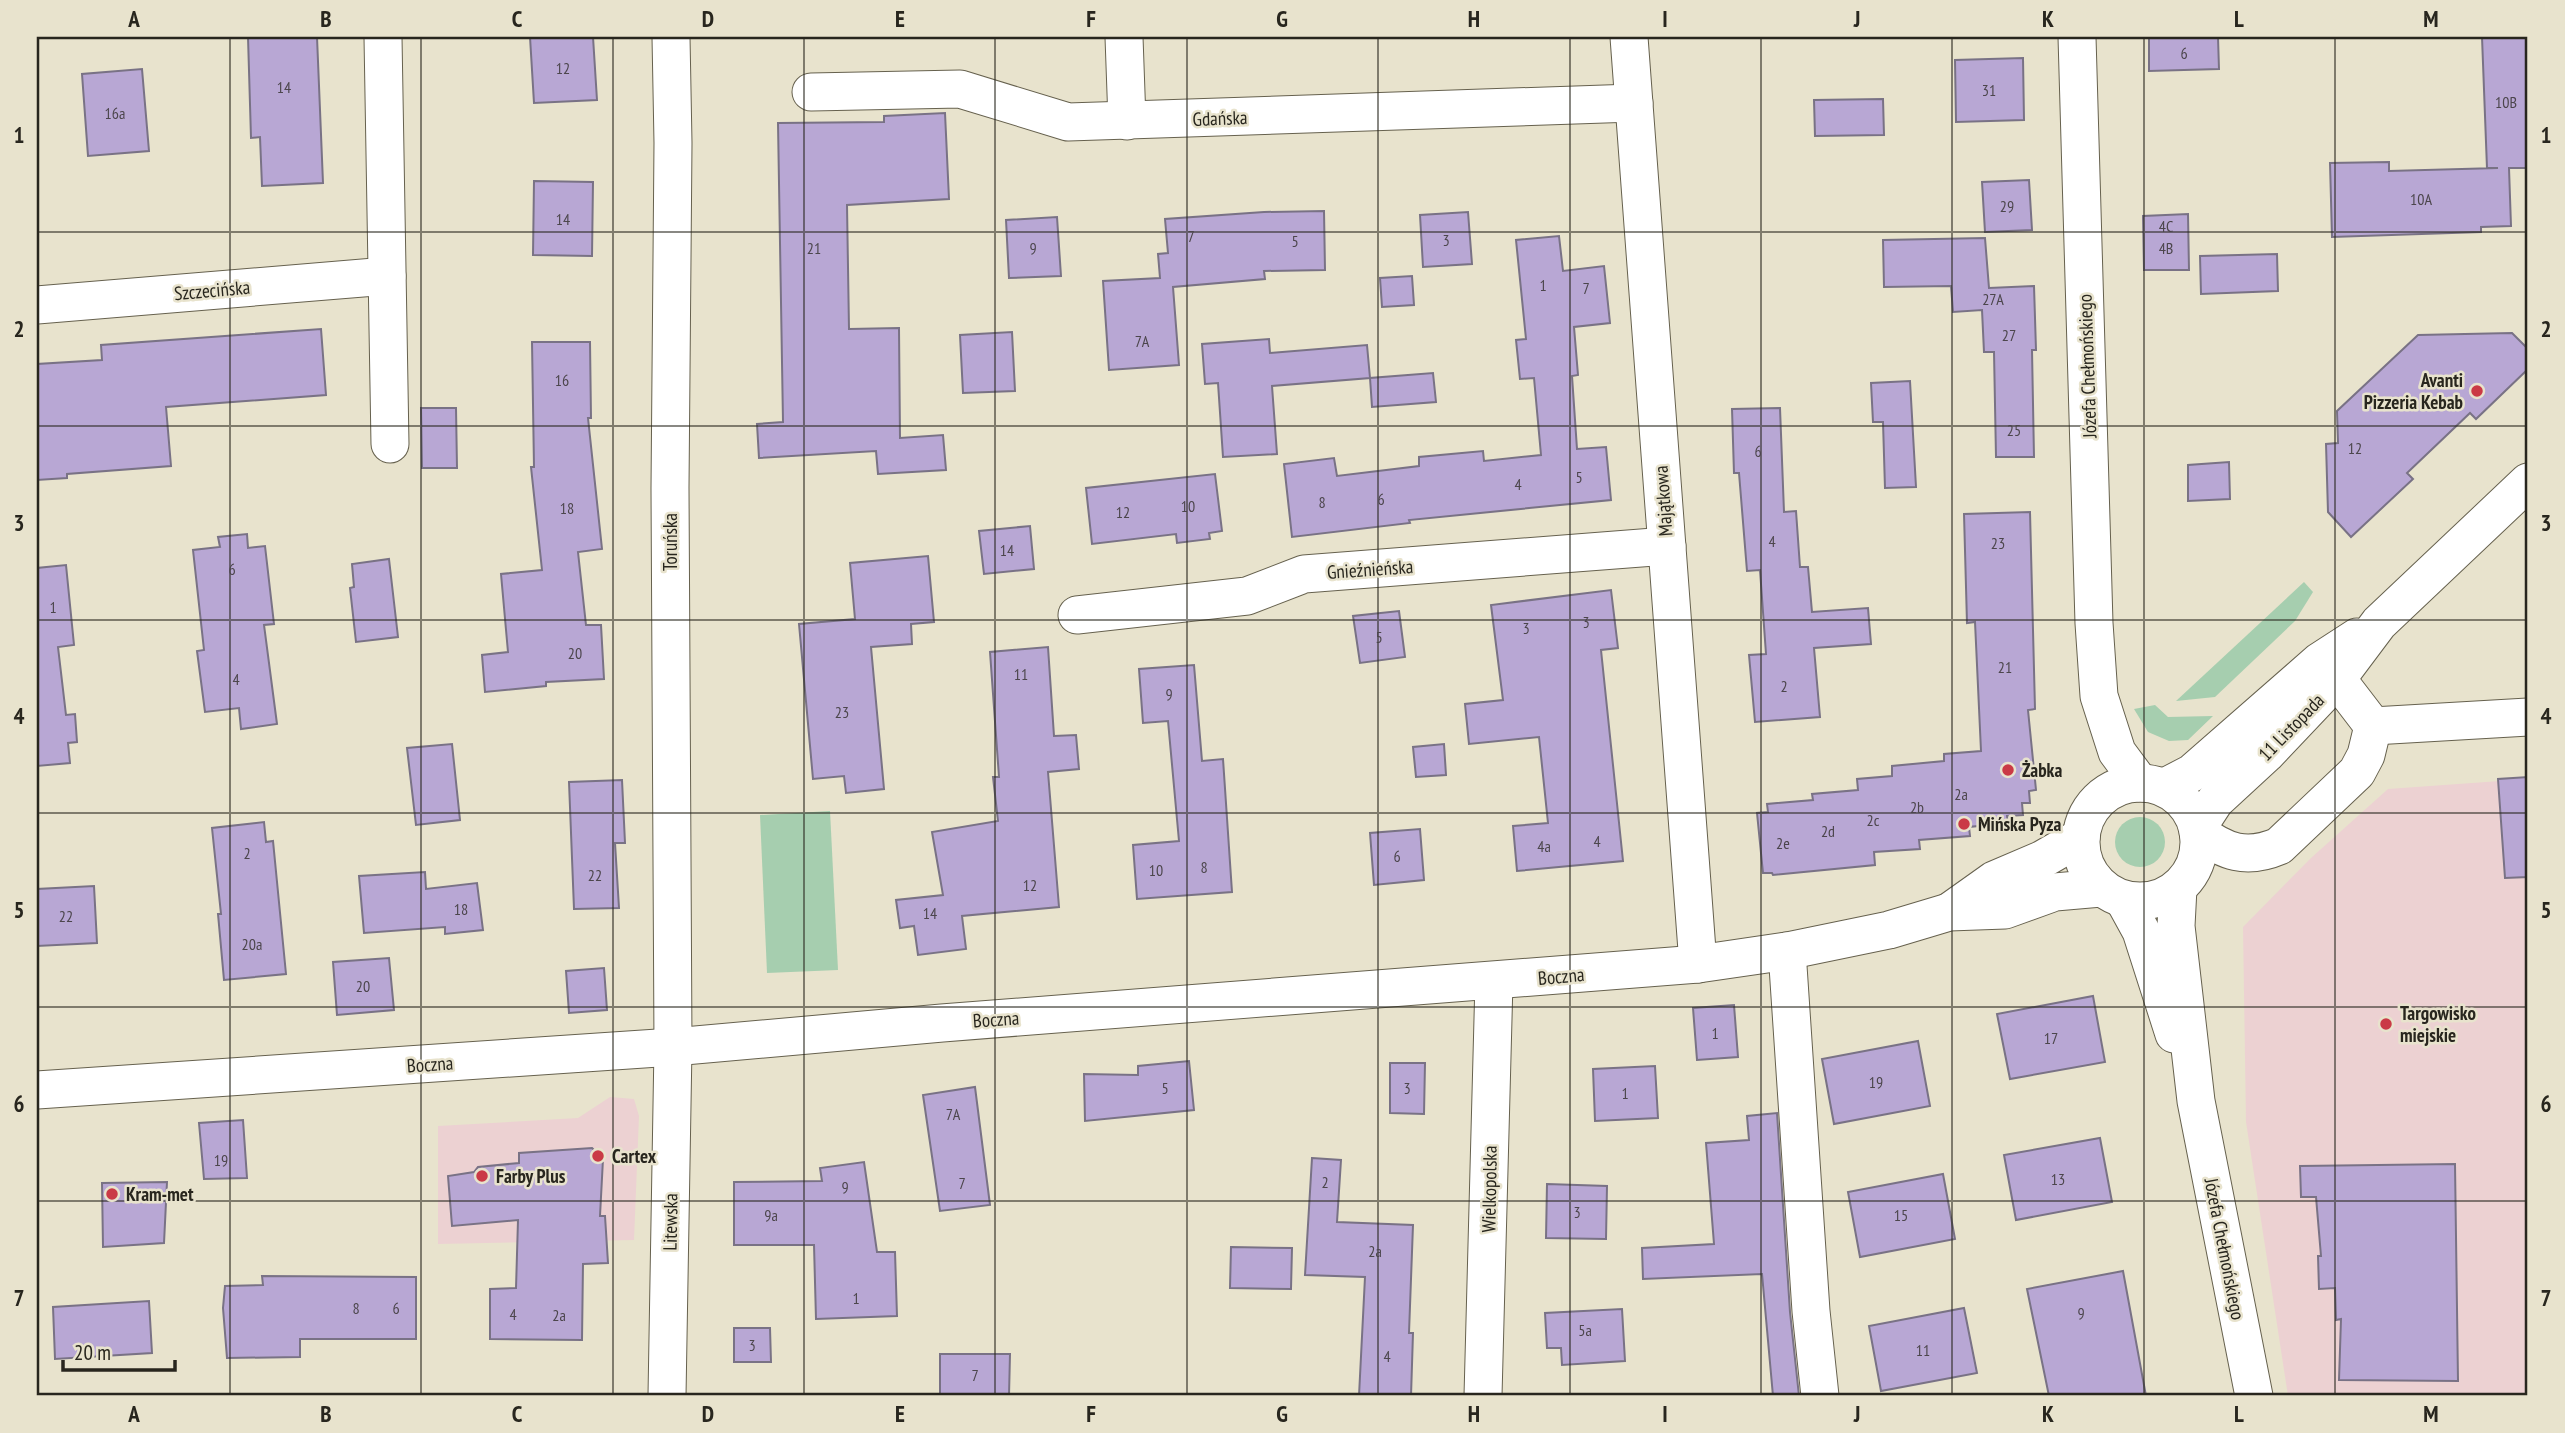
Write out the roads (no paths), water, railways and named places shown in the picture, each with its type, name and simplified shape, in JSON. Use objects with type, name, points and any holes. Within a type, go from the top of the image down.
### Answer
[{"type":"street","points":[[383,37],[390,444]]},
{"type":"street","name":"Toruńska","points":[[671,37],[673,1047]]},
{"type":"street","points":[[1124,37],[1127,121]]},
{"type":"street","name":"Majątkowa","points":[[1629,37],[1698,964]]},
{"type":"street","name":"Józefa Chełmońskiego","points":[[2077,37],[2094,623],[2099,696],[2117,752],[2152,785]]},
{"type":"street","name":"Gdańska","points":[[811,92],[960,89],[1068,122],[1634,103]]},
{"type":"street","name":"Szczecińska","points":[[37,305],[387,276]]},
{"type":"street","name":"11 Listopada","points":[[2198,830],[2215,801],[2266,754],[2337,679],[2379,623],[2528,482]]},
{"type":"street","name":"Gnieźnieńska","points":[[1077,615],[1247,597],[1304,574],[1667,546]]},
{"type":"street","name":"11 Listopada","points":[[2152,785],[2192,773],[2320,660],[2379,623]]},
{"type":"street","points":[[2337,679],[2374,726]]},
{"type":"street","name":"Józefa Chełmońskiego","points":[[2099,696],[2091,728],[2094,761],[2102,797]]},
{"type":"street","points":[[2374,726],[2528,717]]},
{"type":"street","points":[[2198,830],[2216,845],[2247,854],[2262,853],[2278,846],[2357,772],[2366,755],[2374,726]]},
{"type":"street","points":[[2152,785],[2182,797],[2192,811],[2198,830],[2196,856],[2190,874],[2178,888],[2161,899],[2143,903],[2113,894],[2088,872],[2082,853],[2081,837],[2091,810],[2102,797],[2118,787],[2152,785]]},
{"type":"street","name":"Boczna","points":[[1950,912],[1994,880],[2053,854],[2081,837]]},
{"type":"street","name":"Józefa Chełmońskiego","points":[[2178,888],[2176,926],[2196,1101],[2254,1396]]},
{"type":"street","name":"Boczna","points":[[37,1090],[673,1047],[943,1023],[1698,964],[1787,951],[1889,930],[1950,912],[2005,910],[2055,892],[2113,894]]},
{"type":"street","name":"Józefa Chełmońskiego","points":[[2113,894],[2141,931],[2196,1101]]},
{"type":"street","points":[[1787,951],[1811,1311],[1820,1396]]},
{"type":"street","name":"Wielkopolska","points":[[1483,1396],[1493,982]]},
{"type":"street","name":"Litewska","points":[[667,1396],[673,1047]]},
{"type":"place","name":"Avanti Pizzeria Kebab","points":[[2477,391]]},
{"type":"place","name":"Żabka","points":[[2008,770]]},
{"type":"place","name":"Mińska Pyza","points":[[1964,824]]},
{"type":"place","name":"Targowisko miejskie","points":[[2386,1024]]},
{"type":"place","name":"Cartex","points":[[598,1156]]},
{"type":"place","name":"Farby Plus","points":[[482,1176]]},
{"type":"place","name":"Kram-met","points":[[112,1194]]}]
